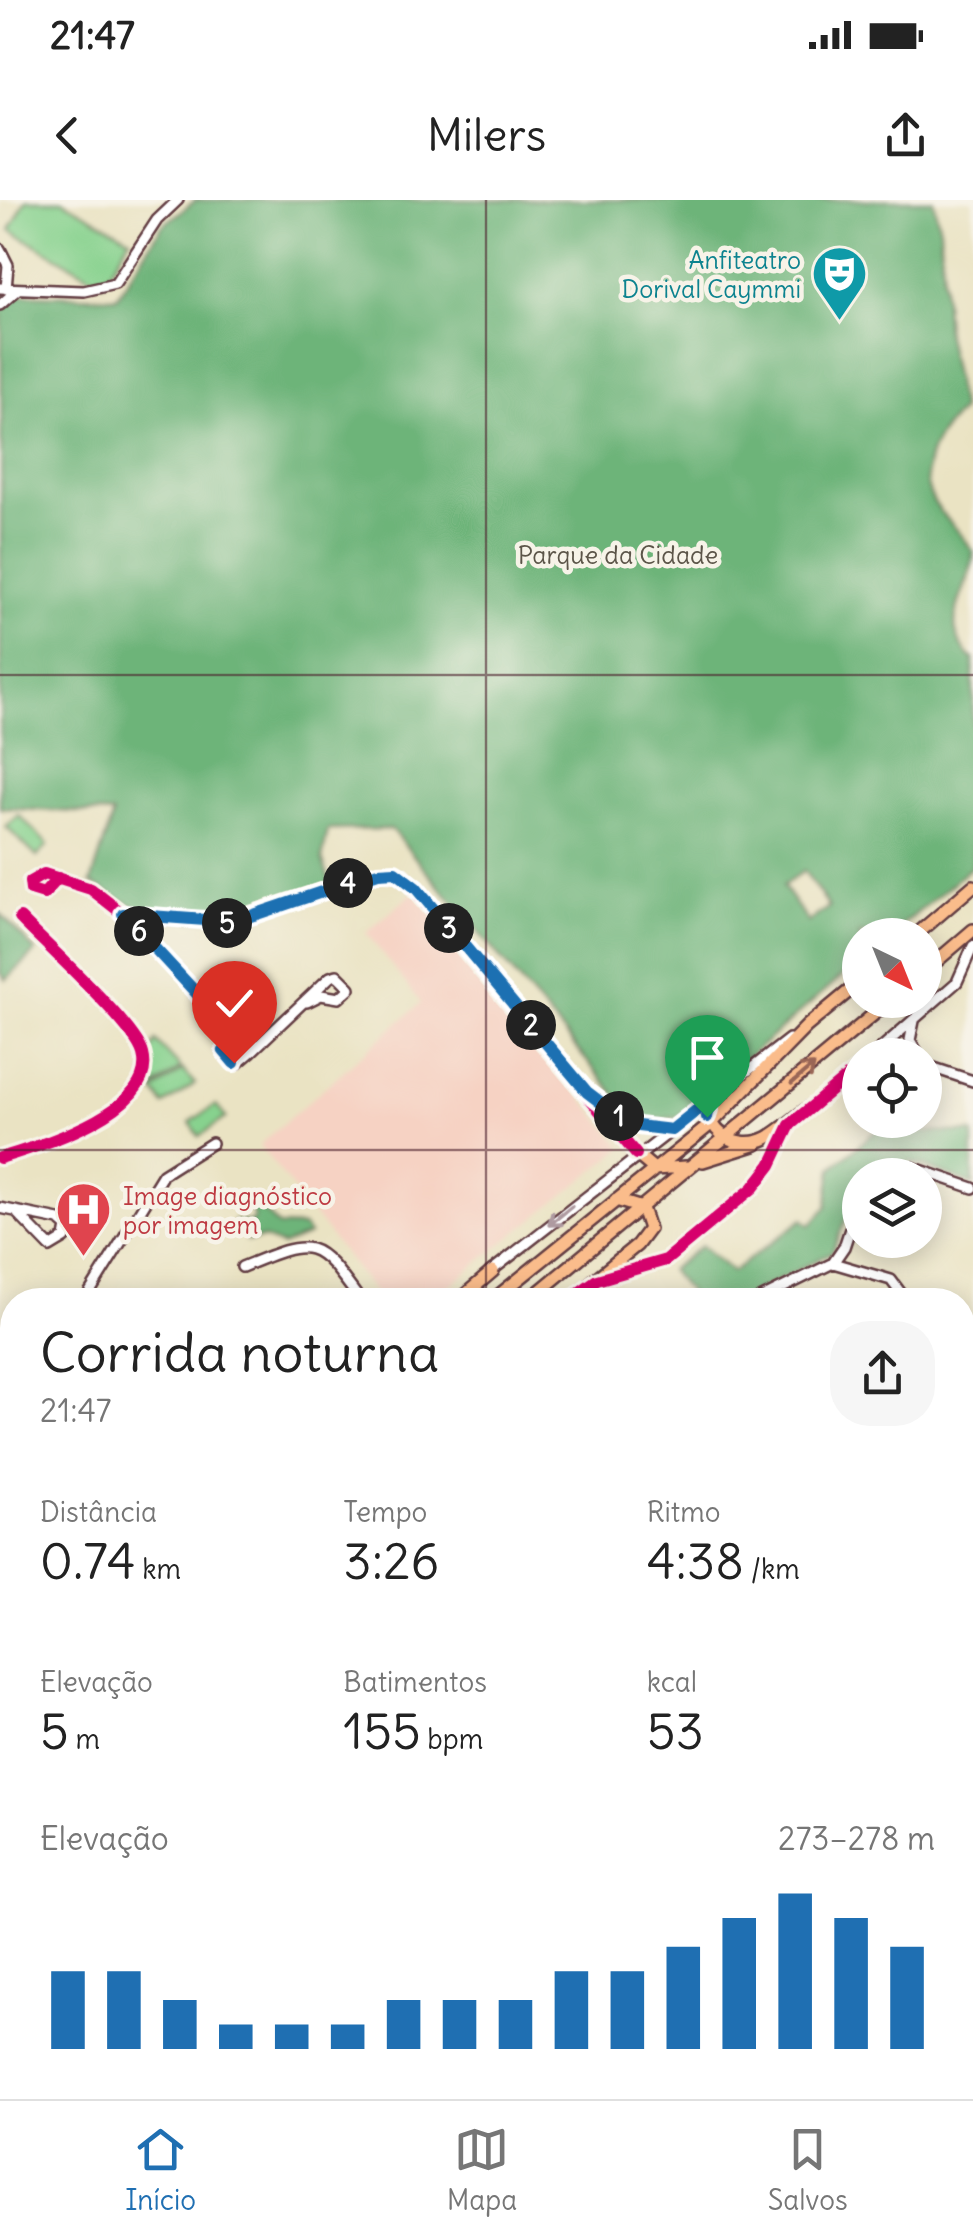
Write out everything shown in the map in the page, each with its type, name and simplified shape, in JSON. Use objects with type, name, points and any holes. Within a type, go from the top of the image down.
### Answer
[{"type":"main road","points":[[936,918],[973,886]]},
{"type":"main road","points":[[942,956],[973,930]]},
{"type":"main road","points":[[508,1288],[711,1124],[807,1026],[842,997]]},
{"type":"main road","points":[[544,1288],[869,1018]]},
{"type":"main road","points":[[712,1098],[707,1112],[711,1124],[728,1136],[766,1139]]},
{"type":"main road","points":[[636,1154],[654,1169],[678,1171],[766,1139],[814,1104]]},
{"type":"main road","points":[[589,1284],[643,1239],[650,1224],[642,1208],[616,1200]]},
{"type":"main road","points":[[471,1288],[493,1271]]},
{"type":"street","points":[[8,289],[84,291],[115,284],[156,220],[178,200]]},
{"type":"street","points":[[0,249],[8,266],[8,289],[0,306]]},
{"type":"street","points":[[123,914],[233,922],[378,873],[395,872],[416,888],[636,1154]]},
{"type":"street","points":[[58,878],[91,890],[123,914],[251,1052]]},
{"type":"street","points":[[0,1158],[60,1138],[114,1108],[138,1088],[144,1066],[133,1036],[20,918]]},
{"type":"street","points":[[894,1038],[957,982],[973,946]]},
{"type":"street","points":[[237,1037],[224,1051],[234,1063],[306,1002]]},
{"type":"street","points":[[910,1038],[914,1022]]},
{"type":"street","points":[[493,1271],[636,1154],[807,1026]]},
{"type":"street","points":[[942,1069],[973,1081]]},
{"type":"street","points":[[584,1288],[666,1260],[760,1181],[790,1126],[842,1081]]},
{"type":"street","points":[[587,1092],[638,1126],[672,1130]]},
{"type":"street","points":[[92,1288],[163,1174],[212,1143]]},
{"type":"street","points":[[942,1178],[973,1188]]},
{"type":"street","points":[[0,1208],[60,1220],[67,1227],[66,1238],[50,1248],[18,1214]]},
{"type":"street","points":[[242,1267],[290,1249],[314,1248],[324,1252],[351,1288]]},
{"type":"street","points":[[782,1288],[832,1263],[842,1249]]},
{"type":"street","points":[[847,1258],[849,1265]]},
{"type":"street","points":[[832,1263],[891,1280],[897,1288]]},
{"type":"shaded area","points":[[414,892],[623,1148],[446,1288],[371,1288],[259,1145],[421,1003],[366,933]]},
{"type":"green space","points":[[26,200],[62,200],[130,238],[103,283],[10,230]]},
{"type":"green space","name":"Parque da Cidade","points":[[196,200],[933,200],[940,228],[946,335],[961,410],[935,443],[927,482],[938,508],[973,552],[955,619],[956,632],[973,659],[973,866],[911,918],[842,918],[842,976],[677,1118],[650,1120],[630,1112],[391,829],[328,830],[322,859],[331,884],[240,913],[169,918],[147,912],[91,883],[113,814],[0,808],[2,294],[117,297],[162,226]],"holes":[[[804,871],[829,907],[808,922],[783,886]]]},
{"type":"green space","points":[[19,815],[48,845],[37,857],[6,827]]},
{"type":"green space","points":[[0,913],[36,952],[6,980],[0,972]]},
{"type":"green space","points":[[156,1041],[181,1068],[144,1095],[148,1056]]},
{"type":"green space","points":[[183,1070],[195,1084],[164,1105],[154,1091]]},
{"type":"green space","points":[[216,1105],[226,1118],[199,1136],[190,1122]]},
{"type":"green space","points":[[942,1132],[973,1133],[973,1185],[942,1173],[942,1158],[844,1158],[868,1138],[942,1138]]},
{"type":"green space","points":[[842,1160],[842,1229],[832,1252],[763,1288],[685,1288],[670,1270],[701,1246],[732,1272],[803,1219],[810,1225],[827,1207],[832,1168]]},
{"type":"green space","points":[[256,1203],[278,1226],[303,1227],[309,1235],[282,1246],[263,1238],[247,1241],[247,1232],[232,1233],[235,1220],[251,1223],[254,1217],[249,1205]]},
{"type":"cycle path","points":[[58,878],[44,894],[31,890],[30,882],[44,874],[91,889],[123,914],[224,923],[378,873],[402,875],[636,1154]]},
{"type":"cycle path","points":[[0,1158],[92,1122],[133,1092],[143,1074],[143,1054],[124,1024],[20,918]]},
{"type":"cycle path","points":[[586,1288],[597,1280],[666,1260],[753,1188],[771,1165],[790,1125],[842,1081]]},
{"type":"place","name":"Anfiteatro Dorival Caymmi","points":[[840,323]]},
{"type":"place","name":"Image diagnóstico por imagem","points":[[84,1259]]},
{"type":"route","points":[[234,1063],[224,1051],[237,1037],[123,914],[233,922],[378,873],[395,872],[416,888],[587,1092],[625,1120],[650,1130],[672,1130],[712,1098],[707,1117]]}]
